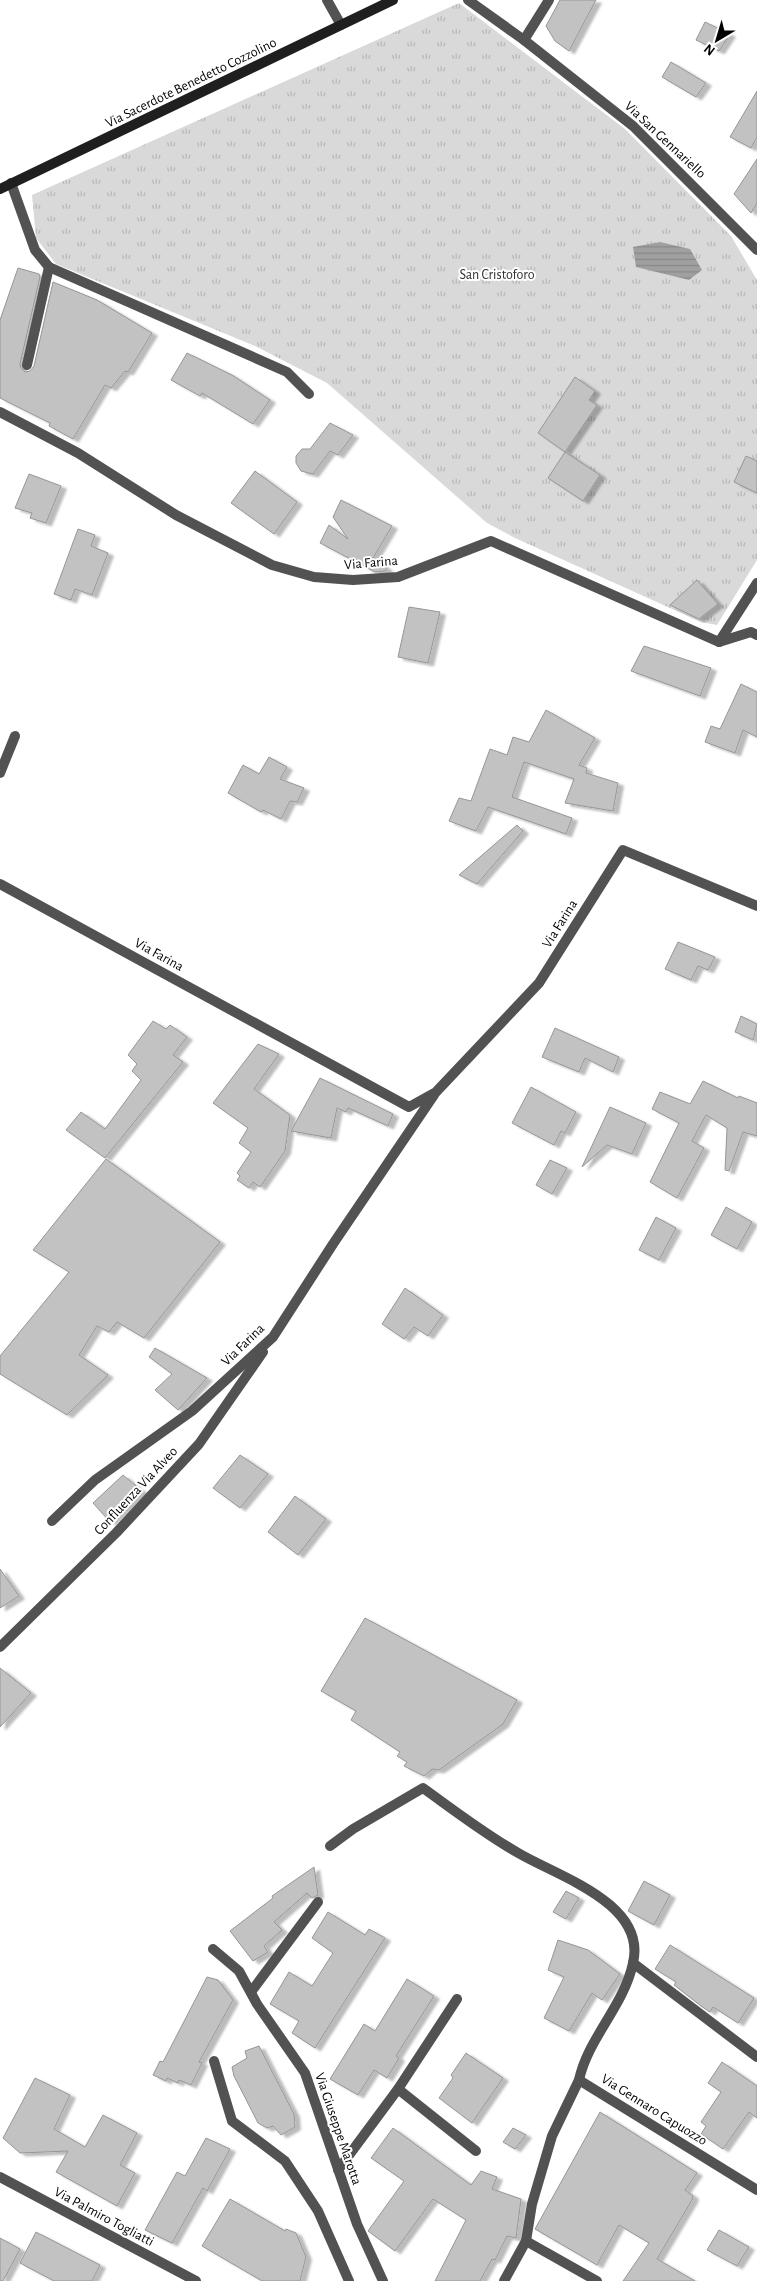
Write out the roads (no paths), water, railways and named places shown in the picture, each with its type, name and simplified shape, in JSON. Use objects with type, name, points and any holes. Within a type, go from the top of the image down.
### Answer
[{"type":"main road","name":"Via Sacerdote Benedetto Cozzolino","points":[[0,189],[393,0]]},
{"type":"street","points":[[328,0],[341,25]]},
{"type":"street","name":"Via San Gennariello","points":[[468,0],[524,40],[633,126],[757,250]]},
{"type":"street","points":[[524,40],[549,0]]},
{"type":"street","points":[[11,183],[35,250],[49,267],[287,372],[309,394]]},
{"type":"street","points":[[26,366],[49,267]]},
{"type":"street","name":"Via Farina","points":[[0,412],[78,453],[176,516],[272,565],[314,577],[353,580],[398,576],[491,541],[719,642]]},
{"type":"street","points":[[719,642],[757,583]]},
{"type":"street","points":[[719,642],[751,632],[757,635]]},
{"type":"street","points":[[0,773],[15,736]]},
{"type":"street","name":"Via Farina","points":[[52,1521],[95,1480],[192,1411],[273,1337],[333,1244],[436,1092],[539,982],[623,850],[757,906]]},
{"type":"street","name":"Via Farina","points":[[0,884],[409,1107],[436,1092]]},
{"type":"street","name":"Confluenza Via Alveo","points":[[0,1647],[116,1533],[199,1444],[273,1337]]},
{"type":"street","points":[[330,1846],[353,1829],[423,1788],[470,1823],[512,1849],[600,1895],[632,1931],[635,1946],[633,1963],[621,1996],[582,2066],[579,2080]]},
{"type":"street","points":[[251,1992],[318,1902]]},
{"type":"street","name":"Via Giuseppe Marotta","points":[[213,1949],[239,1971],[305,2073],[357,2224],[384,2281]]},
{"type":"street","points":[[633,1963],[757,2057]]},
{"type":"street","points":[[338,2170],[398,2088],[457,1999]]},
{"type":"street","points":[[214,2061],[232,2121],[284,2161],[318,2211],[349,2281]]},
{"type":"street","name":"Via Gennaro Capuozzo","points":[[504,2281],[526,2241],[532,2204],[552,2136],[579,2080],[757,2190]]},
{"type":"street","points":[[398,2088],[476,2151]]},
{"type":"street","name":"Via Palmiro Togliatti","points":[[0,2177],[196,2281]]},
{"type":"street","points":[[526,2241],[597,2281]]},
{"type":"park label","name":"San Cristoforo","points":[[497,275]]}]
